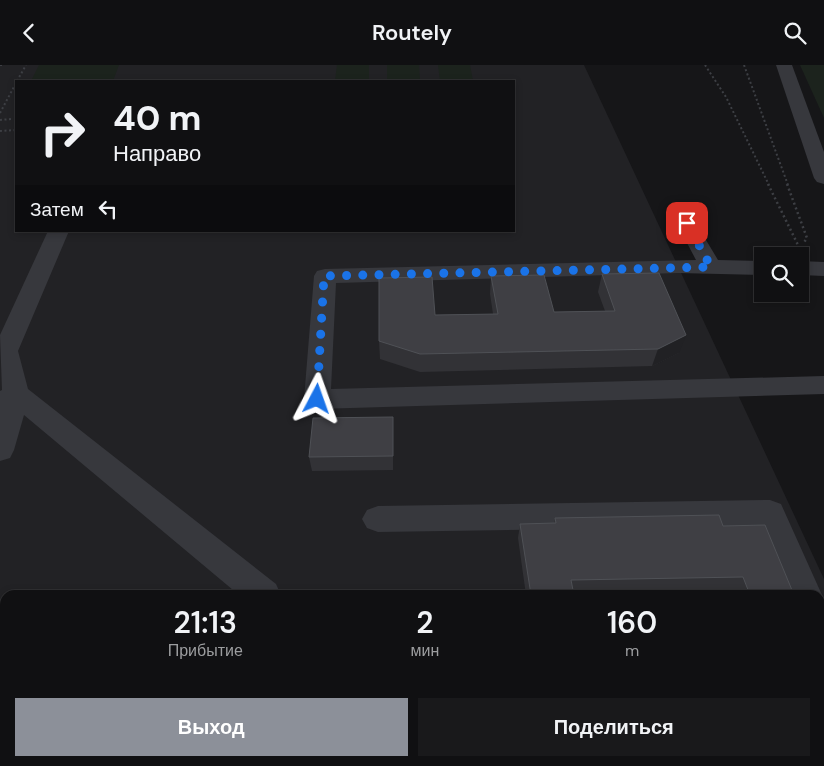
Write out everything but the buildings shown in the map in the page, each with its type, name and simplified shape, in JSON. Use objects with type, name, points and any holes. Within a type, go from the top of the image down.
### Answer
[{"type":"street","points":[[784,65],[824,178]]},
{"type":"street","points":[[687,223],[711,267]]},
{"type":"street","points":[[0,450],[8,398],[2,350],[59,232]]},
{"type":"street","points":[[754,268],[711,267],[324,276],[317,399],[824,385]]},
{"type":"street","points":[[809,268],[824,269]]},
{"type":"street","points":[[8,398],[258,590]]},
{"type":"street","points":[[378,519],[770,513],[803,590]]},
{"type":"path","points":[[18,80],[26,65]]},
{"type":"path","points":[[705,65],[726,97],[800,249],[806,238],[744,65]]},
{"type":"path","points":[[0,113],[15,86]]},
{"type":"path","points":[[0,120],[11,119]]},
{"type":"path","points":[[0,131],[15,130]]},
{"type":"shaded area","points":[[0,65],[584,65],[824,579],[824,590],[0,590]]},
{"type":"shaded area","points":[[39,65],[119,65],[113,80],[32,80]]},
{"type":"shaded area","points":[[337,65],[369,65],[369,80],[335,80]]},
{"type":"shaded area","points":[[387,65],[419,65],[420,80],[387,80]]},
{"type":"shaded area","points":[[438,65],[470,65],[473,80],[440,80]]},
{"type":"shaded area","points":[[800,65],[824,65],[824,118]]},
{"type":"route","points":[[317,399],[324,276],[678,266],[711,267],[687,223]]}]
